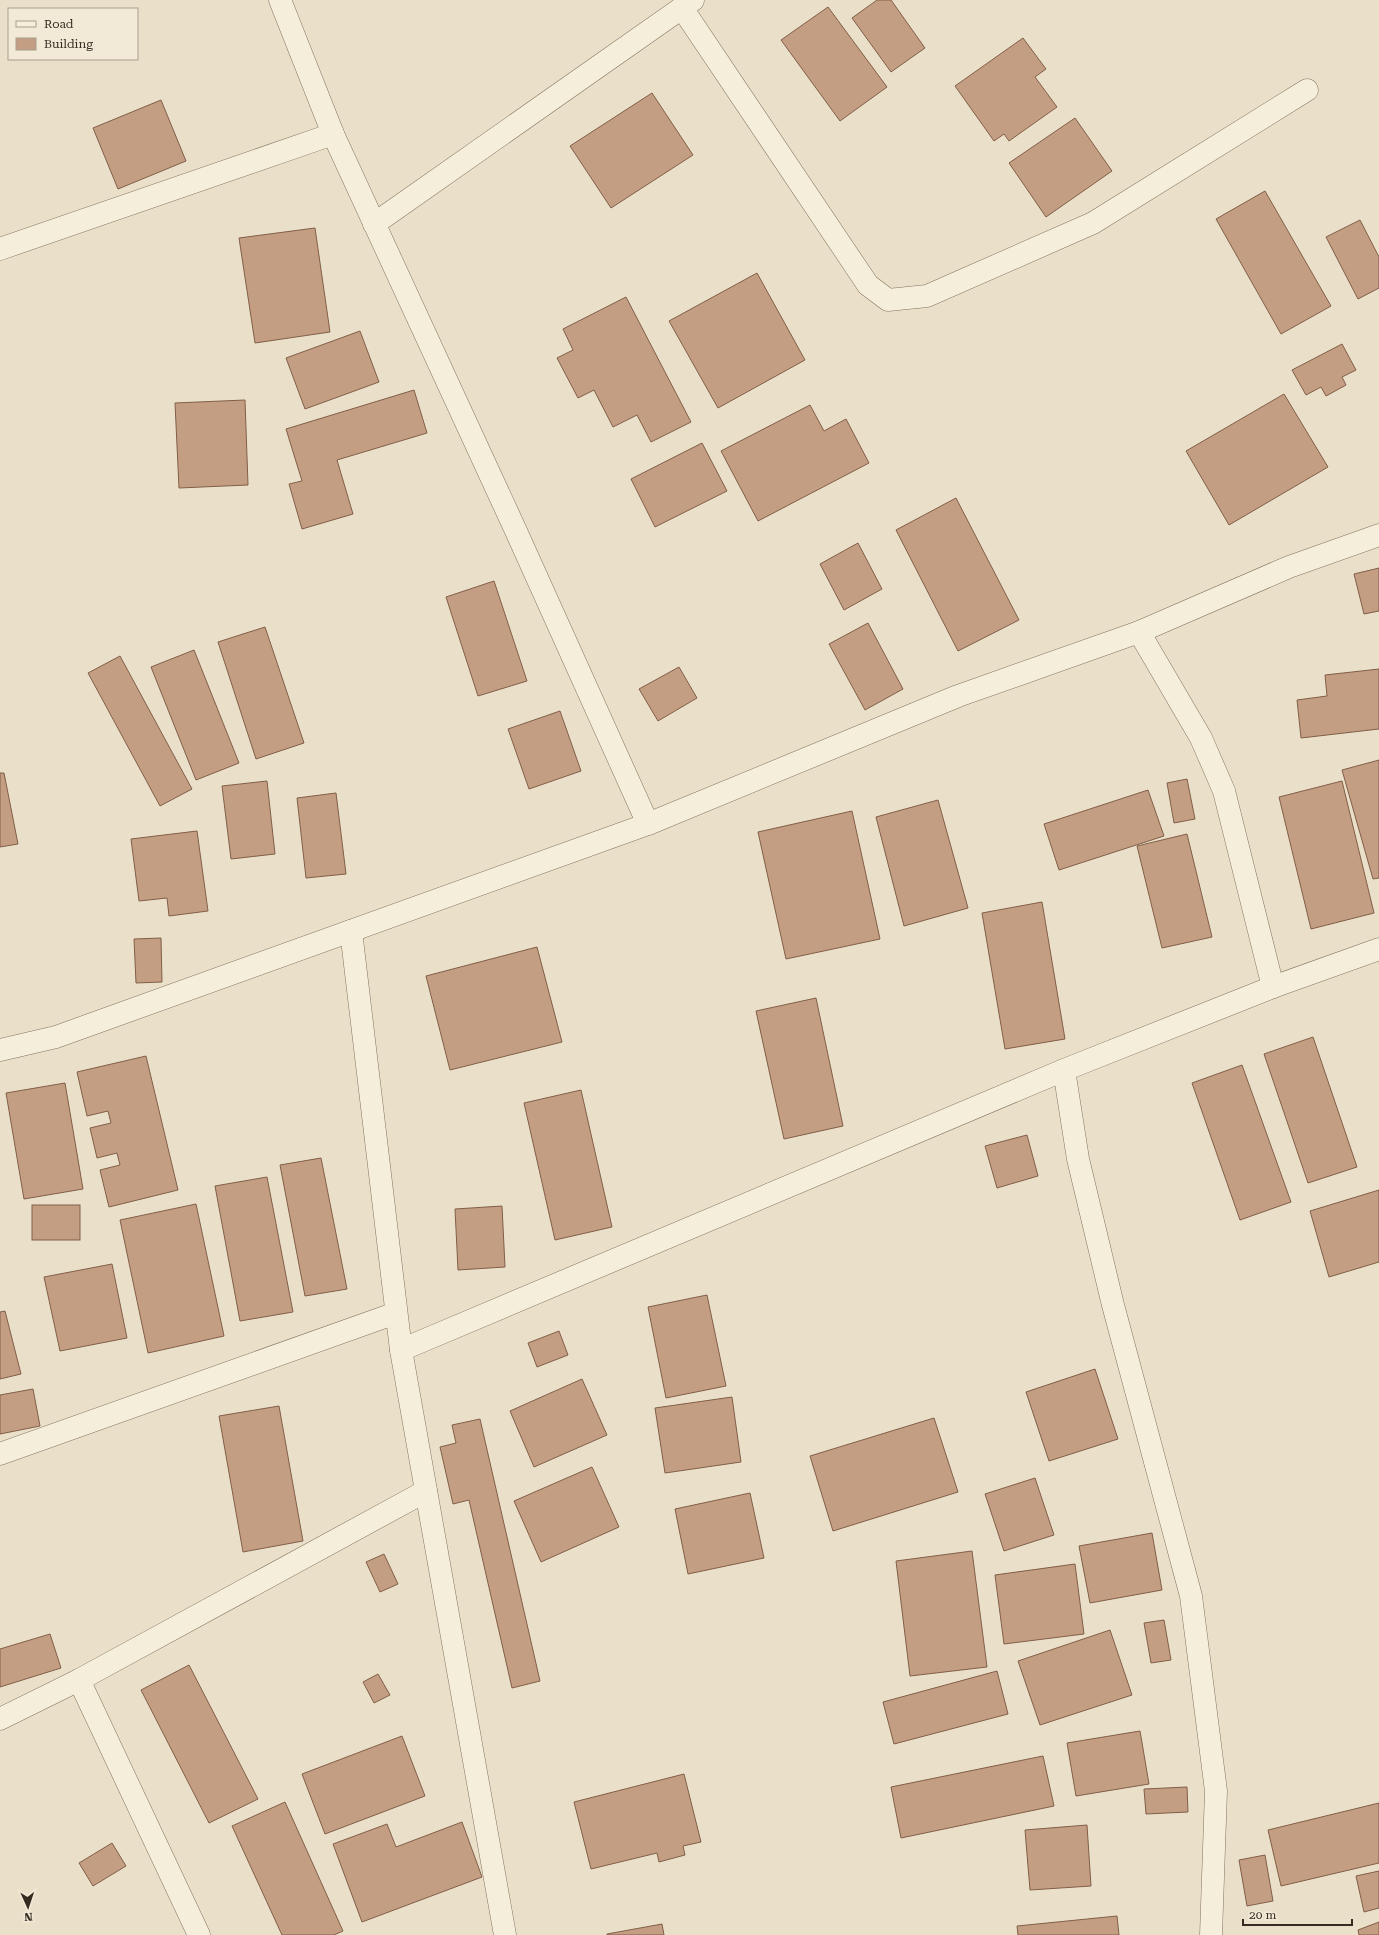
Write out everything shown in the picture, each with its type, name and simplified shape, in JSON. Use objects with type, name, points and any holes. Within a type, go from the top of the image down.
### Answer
[{"type":"street","points":[[280,0],[333,134],[516,531],[648,824]]},
{"type":"street","points":[[374,224],[688,4],[868,285],[888,300],[927,296],[1093,223],[1306,90]]},
{"type":"street","points":[[0,249],[333,134]]},
{"type":"street","points":[[0,1050],[56,1037],[648,824],[958,696],[1140,632],[1289,567],[1379,535]]},
{"type":"street","points":[[1140,632],[1201,738],[1224,791],[1273,987]]},
{"type":"street","points":[[351,931],[401,1350],[505,1935]]},
{"type":"street","points":[[401,1350],[1064,1070],[1273,987],[1379,949]]},
{"type":"street","points":[[1064,1070],[1078,1159],[1111,1297],[1191,1596],[1216,1791],[1211,1935]]},
{"type":"street","points":[[0,1454],[396,1313]]},
{"type":"street","points":[[0,1719],[79,1680],[426,1491]]},
{"type":"street","points":[[79,1680],[199,1935]]},
{"type":"building","points":[[877,0],[891,0],[925,48],[891,72],[852,18]]},
{"type":"building","points":[[828,7],[887,87],[840,121],[781,40]]},
{"type":"building","points":[[1023,38],[1046,69],[1035,77],[1057,107],[1009,141],[1004,134],[994,141],[955,86]]},
{"type":"building","points":[[652,93],[693,155],[611,208],[570,146]]},
{"type":"building","points":[[161,100],[186,161],[118,189],[93,128]]},
{"type":"building","points":[[1075,118],[1112,171],[1046,217],[1009,163]]},
{"type":"building","points":[[1265,191],[1331,306],[1281,334],[1216,219]]},
{"type":"building","points":[[1360,220],[1379,257],[1379,288],[1358,299],[1326,237]]},
{"type":"building","points":[[315,228],[330,332],[255,343],[239,238]]},
{"type":"building","points":[[757,273],[805,360],[718,408],[669,321]]},
{"type":"building","points":[[626,297],[691,422],[651,442],[637,415],[613,427],[594,390],[578,398],[557,358],[573,350],[563,329]]},
{"type":"building","points":[[360,331],[379,382],[305,409],[286,358]]},
{"type":"building","points":[[1342,344],[1356,370],[1342,377],[1346,385],[1326,396],[1321,387],[1306,395],[1292,370]]},
{"type":"building","points":[[414,390],[427,433],[337,460],[353,514],[302,529],[289,484],[302,481],[286,429]]},
{"type":"building","points":[[1284,394],[1328,467],[1229,525],[1186,451]]},
{"type":"building","points":[[245,400],[248,485],[179,488],[175,403]]},
{"type":"building","points":[[810,405],[824,431],[846,419],[869,463],[758,521],[721,451]]},
{"type":"building","points":[[702,443],[727,491],[655,527],[631,479]]},
{"type":"building","points":[[956,498],[1019,620],[958,651],[896,530]]},
{"type":"building","points":[[858,543],[882,589],[844,610],[820,564]]},
{"type":"building","points":[[1379,568],[1379,611],[1364,614],[1354,574]]},
{"type":"building","points":[[494,581],[527,681],[478,696],[446,597]]},
{"type":"building","points":[[868,623],[903,689],[865,710],[829,644]]},
{"type":"building","points":[[265,627],[304,743],[256,759],[218,642]]},
{"type":"building","points":[[194,650],[239,763],[196,780],[151,667]]},
{"type":"building","points":[[120,656],[192,789],[160,806],[88,673]]},
{"type":"building","points":[[679,667],[697,698],[658,721],[639,689]]},
{"type":"building","points":[[1379,669],[1379,729],[1301,738],[1297,700],[1327,696],[1325,675]]},
{"type":"building","points":[[560,711],[581,771],[529,789],[508,729]]},
{"type":"building","points":[[1379,760],[1379,878],[1373,879],[1342,770]]},
{"type":"building","points":[[0,773],[4,773],[18,844],[0,847]]},
{"type":"building","points":[[1187,779],[1195,819],[1174,823],[1167,783]]},
{"type":"building","points":[[267,781],[275,854],[231,859],[222,786]]},
{"type":"building","points":[[1342,781],[1374,913],[1311,929],[1279,797]]},
{"type":"building","points":[[1148,790],[1164,836],[1059,870],[1044,824]]},
{"type":"building","points":[[336,793],[346,874],[306,878],[297,798]]},
{"type":"building","points":[[938,800],[968,908],[904,926],[876,817]]},
{"type":"building","points":[[852,811],[880,939],[786,959],[758,832]]},
{"type":"building","points":[[197,831],[208,911],[169,916],[167,898],[139,901],[131,839]]},
{"type":"building","points":[[1187,834],[1212,937],[1162,948],[1137,846]]},
{"type":"building","points":[[1042,902],[1065,1039],[1005,1049],[982,913]]},
{"type":"building","points":[[161,938],[162,982],[136,983],[134,939]]},
{"type":"building","points":[[537,947],[562,1042],[450,1070],[426,976]]},
{"type":"building","points":[[816,998],[843,1126],[784,1139],[756,1011]]},
{"type":"building","points":[[1313,1037],[1357,1167],[1308,1183],[1264,1054]]},
{"type":"building","points":[[146,1056],[178,1190],[109,1207],[100,1170],[120,1165],[117,1153],[97,1158],[90,1128],[111,1123],[108,1111],[87,1116],[77,1072]]},
{"type":"building","points":[[1242,1065],[1291,1202],[1240,1220],[1192,1083]]},
{"type":"building","points":[[65,1083],[83,1189],[24,1199],[6,1093]]},
{"type":"building","points":[[581,1090],[612,1227],[555,1240],[524,1103]]},
{"type":"building","points":[[1027,1135],[1038,1176],[997,1188],[985,1146]]},
{"type":"building","points":[[321,1158],[347,1289],[305,1296],[280,1165]]},
{"type":"building","points":[[267,1177],[293,1312],[240,1321],[215,1186]]},
{"type":"building","points":[[1379,1190],[1379,1262],[1329,1277],[1310,1211]]},
{"type":"building","points":[[196,1204],[224,1336],[148,1353],[120,1220]]},
{"type":"building","points":[[32,1205],[80,1205],[80,1240],[32,1240]]},
{"type":"building","points":[[502,1206],[505,1267],[458,1270],[455,1209]]},
{"type":"building","points":[[112,1264],[127,1338],[60,1351],[44,1277]]},
{"type":"building","points":[[707,1295],[726,1386],[666,1398],[648,1307]]},
{"type":"building","points":[[5,1311],[21,1374],[0,1379],[0,1312]]},
{"type":"building","points":[[559,1331],[568,1355],[537,1367],[528,1343]]},
{"type":"building","points":[[1095,1369],[1118,1439],[1049,1461],[1026,1392]]},
{"type":"building","points":[[582,1379],[607,1435],[534,1467],[510,1411]]},
{"type":"building","points":[[33,1389],[40,1426],[0,1434],[0,1395]]},
{"type":"building","points":[[732,1397],[741,1462],[665,1473],[655,1408]]},
{"type":"building","points":[[279,1406],[303,1541],[243,1552],[219,1416]]},
{"type":"building","points":[[934,1418],[958,1492],[833,1531],[810,1456]]},
{"type":"building","points":[[480,1419],[540,1681],[512,1688],[469,1500],[453,1504],[440,1447],[456,1443],[452,1425]]},
{"type":"building","points":[[592,1467],[619,1527],[541,1562],[514,1501]]},
{"type":"building","points":[[1035,1478],[1054,1535],[1004,1551],[985,1494]]},
{"type":"building","points":[[750,1493],[764,1558],[688,1574],[675,1509]]},
{"type":"building","points":[[1152,1533],[1162,1590],[1090,1603],[1079,1546]]},
{"type":"building","points":[[972,1551],[987,1667],[910,1676],[896,1561]]},
{"type":"building","points":[[384,1554],[398,1584],[380,1592],[366,1562]]},
{"type":"building","points":[[1075,1564],[1084,1634],[1004,1644],[995,1575]]},
{"type":"building","points":[[1164,1620],[1171,1660],[1151,1663],[1144,1623]]},
{"type":"building","points":[[1110,1630],[1132,1695],[1040,1725],[1018,1661]]},
{"type":"building","points":[[50,1634],[61,1668],[0,1687],[0,1649]]},
{"type":"building","points":[[189,1665],[258,1799],[209,1823],[141,1690]]},
{"type":"building","points":[[997,1671],[1008,1714],[894,1744],[883,1702]]},
{"type":"building","points":[[378,1674],[390,1695],[374,1703],[363,1682]]},
{"type":"building","points":[[1140,1731],[1149,1784],[1076,1796],[1067,1743]]},
{"type":"building","points":[[402,1736],[425,1796],[325,1834],[302,1774]]},
{"type":"building","points":[[1043,1756],[1054,1806],[901,1838],[891,1787]]},
{"type":"building","points":[[684,1774],[701,1842],[683,1846],[685,1855],[659,1862],[657,1853],[591,1869],[574,1802]]},
{"type":"building","points":[[1187,1787],[1188,1812],[1146,1814],[1144,1789]]},
{"type":"building","points":[[285,1802],[343,1931],[334,1935],[282,1935],[232,1826]]},
{"type":"building","points":[[1379,1803],[1379,1863],[1281,1886],[1268,1830]]},
{"type":"building","points":[[462,1822],[482,1877],[362,1922],[333,1844],[387,1824],[396,1847]]},
{"type":"building","points":[[1087,1825],[1091,1886],[1030,1890],[1025,1830]]},
{"type":"building","points":[[112,1843],[126,1866],[93,1886],[79,1863]]},
{"type":"building","points":[[1265,1855],[1273,1901],[1247,1906],[1239,1860]]},
{"type":"building","points":[[1379,1871],[1379,1908],[1364,1912],[1356,1876]]},
{"type":"building","points":[[1117,1916],[1119,1935],[1018,1935],[1017,1926]]},
{"type":"building","points":[[1379,1922],[1379,1935],[1359,1935],[1358,1930]]},
{"type":"building","points":[[662,1924],[664,1935],[607,1935],[607,1934]]}]
